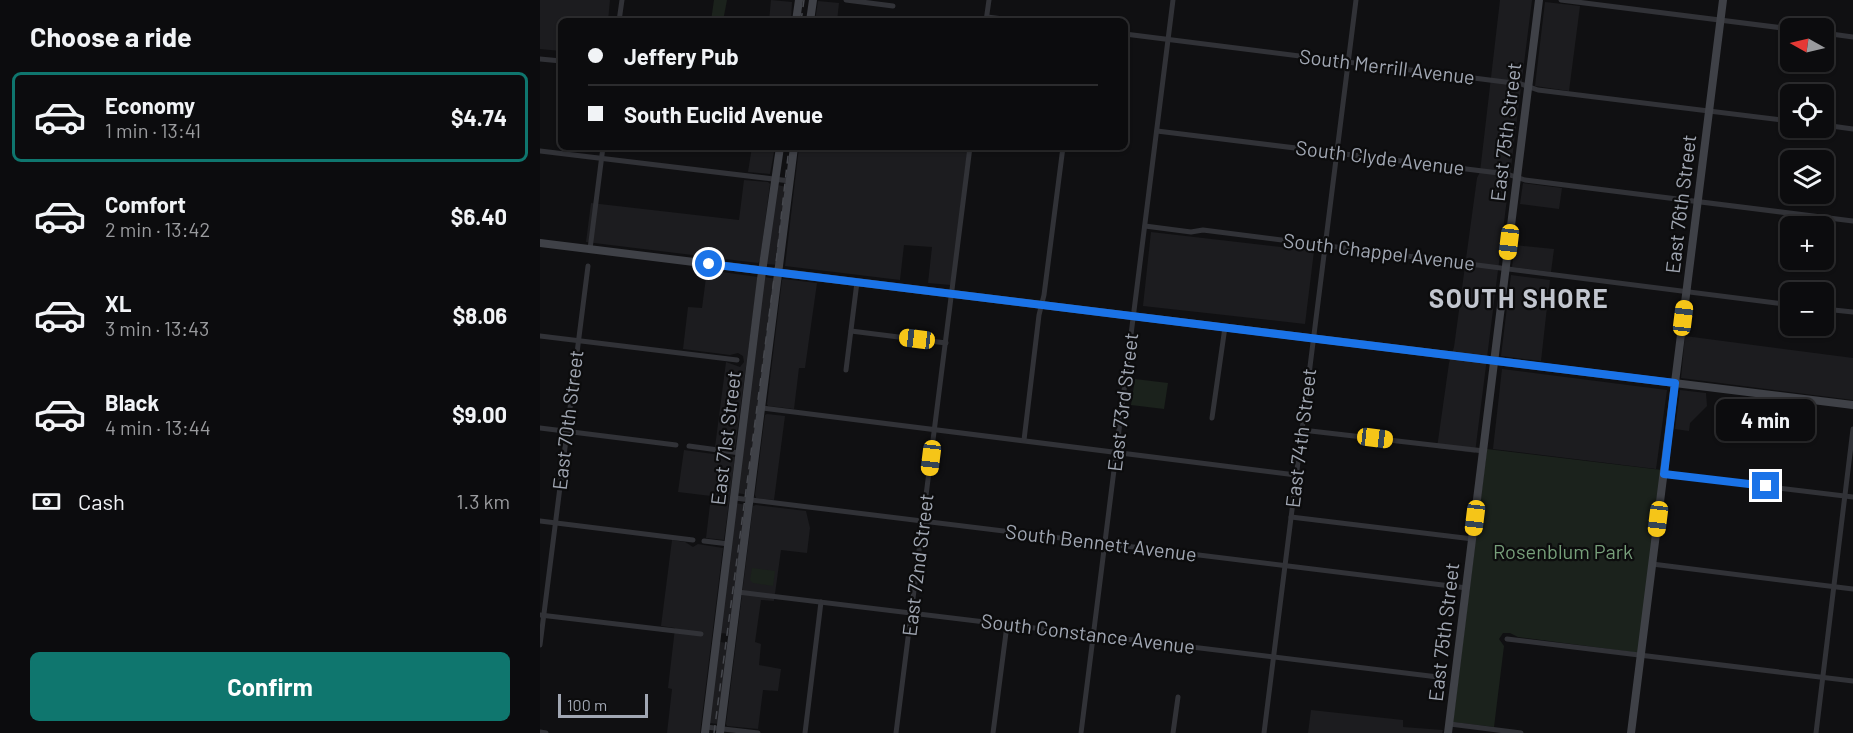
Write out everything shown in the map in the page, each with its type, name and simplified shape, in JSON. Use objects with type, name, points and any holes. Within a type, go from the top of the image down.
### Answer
[{"type":"street","points":[[619,18],[622,0]]},
{"type":"street","points":[[796,18],[799,0]]},
{"type":"street","points":[[810,18],[813,0]]},
{"type":"street","points":[[846,0],[893,6]]},
{"type":"street","points":[[986,18],[989,0]]},
{"type":"street","name":"East 73rd Street","points":[[1081,733],[1173,0]]},
{"type":"street","name":"East 74th Street","points":[[1264,733],[1356,0]]},
{"type":"street","name":"East 75th Street","points":[[1449,729],[1539,0]]},
{"type":"street","points":[[1561,0],[1780,28]]},
{"type":"street","name":"East 76th Street","points":[[1631,733],[1723,0]]},
{"type":"street","name":"South Merrill Avenue","points":[[1128,34],[1521,84],[1538,90],[1780,120]]},
{"type":"street","points":[[1834,34],[1853,37]]},
{"type":"street","points":[[540,58],[558,61]]},
{"type":"street","points":[[1834,126],[1853,129]]},
{"type":"street","name":"South Clyde Avenue","points":[[1156,131],[1507,174],[1525,180],[1853,221]]},
{"type":"street","points":[[590,249],[603,150]]},
{"type":"street","name":"East 71st Street","points":[[721,731],[729,544],[762,270],[780,150]]},
{"type":"street","name":"East 71st Street","points":[[705,730],[725,638],[738,592],[794,150]]},
{"type":"street","name":"East 72nd Street","points":[[896,733],[970,150]]},
{"type":"street","points":[[1024,440],[1063,150]]},
{"type":"street","points":[[540,151],[790,181]]},
{"type":"street","name":"South Chappel Avenue","points":[[1145,226],[1191,232],[1203,230],[1780,304]]},
{"type":"street","points":[[540,243],[1853,405]]},
{"type":"street","name":"East 70th Street","points":[[540,645],[588,266]]},
{"type":"street","points":[[846,370],[857,282]]},
{"type":"street","points":[[1834,310],[1853,312]]},
{"type":"street","points":[[1212,418],[1225,327]]},
{"type":"street","points":[[851,331],[945,343]]},
{"type":"street","points":[[540,336],[737,360]]},
{"type":"street","points":[[762,408],[1296,475]]},
{"type":"street","points":[[540,428],[676,445]]},
{"type":"street","points":[[1815,733],[1853,429]]},
{"type":"street","points":[[1302,430],[1484,452]]},
{"type":"street","points":[[689,446],[740,453]]},
{"type":"street","points":[[1664,474],[1853,497]]},
{"type":"street","name":"South Bennett Avenue","points":[[735,498],[1467,588]]},
{"type":"street","points":[[1291,517],[1473,539]]},
{"type":"street","points":[[540,521],[693,540]]},
{"type":"street","points":[[704,541],[729,544]]},
{"type":"street","points":[[1652,564],[1853,590]]},
{"type":"street","name":"South Constance Avenue","points":[[738,592],[1437,677]]},
{"type":"street","points":[[805,733],[821,602]]},
{"type":"street","points":[[542,615],[701,634]]},
{"type":"street","points":[[993,733],[1007,625]]},
{"type":"street","points":[[1506,639],[1853,681]]},
{"type":"street","points":[[1173,733],[1178,697]]},
{"type":"street","points":[[1449,729],[1521,733]]},
{"type":"street","points":[[705,730],[758,733]]},
{"type":"street","points":[[540,732],[546,733]]},
{"type":"shaded area","points":[[540,0],[610,0],[608,18],[558,18],[558,51],[540,49]]},
{"type":"shaded area","points":[[771,0],[792,2],[791,18],[769,18]]},
{"type":"shaded area","points":[[1500,0],[1532,0],[1475,453],[1437,448],[1449,363],[1454,347],[1477,178],[1480,172]]},
{"type":"shaded area","points":[[818,1],[839,3],[837,18],[815,18]]},
{"type":"shaded area","points":[[1545,2],[1580,6],[1569,91],[1535,86]]},
{"type":"shaded area","points":[[752,150],[774,150],[770,174],[748,172]]},
{"type":"shaded area","points":[[799,150],[968,150],[951,285],[928,283],[932,247],[904,245],[900,280],[785,266]]},
{"type":"shaded area","points":[[744,180],[770,184],[758,263],[586,242],[591,203],[739,220]]},
{"type":"shaded area","points":[[1523,183],[1562,188],[1559,209],[1520,204]]},
{"type":"shaded area","points":[[777,185],[787,187],[778,265],[766,264]]},
{"type":"shaded area","points":[[1151,232],[1314,251],[1305,324],[1143,306]]},
{"type":"shaded area","points":[[1515,245],[1554,249],[1551,272],[1512,267]]},
{"type":"shaded area","points":[[707,270],[758,277],[735,449],[715,447],[726,362],[740,367],[744,362],[743,356],[738,353],[730,355],[683,349],[688,307],[702,308]]},
{"type":"shaded area","points":[[1511,275],[1550,280],[1541,361],[1501,356]]},
{"type":"shaded area","points":[[764,277],[777,279],[749,495],[737,493]]},
{"type":"shaded area","points":[[782,280],[817,283],[805,368],[799,368],[794,409],[767,404]]},
{"type":"shaded area","points":[[1685,336],[1853,358],[1853,400],[1681,378]]},
{"type":"shaded area","points":[[1502,369],[1667,390],[1656,469],[1493,449]]},
{"type":"shaded area","points":[[1680,390],[1706,393],[1707,406],[1690,423],[1689,431],[1675,429]]},
{"type":"shaded area","points":[[765,415],[785,416],[774,500],[756,498],[755,495]]},
{"type":"shaded area","points":[[684,450],[735,457],[724,540],[706,538],[711,496],[678,492]]},
{"type":"shaded area","points":[[735,503],[747,505],[730,634],[720,633]]},
{"type":"shaded area","points":[[753,506],[806,511],[810,528],[807,553],[781,550],[774,601],[761,600],[755,642],[761,644],[759,665],[781,669],[778,691],[763,690],[758,729],[727,726],[726,724]]},
{"type":"shaded area","points":[[672,540],[685,542],[693,547],[698,544],[723,548],[700,733],[667,733],[672,689],[668,688],[675,628],[661,626]]},
{"type":"shaded area","points":[[719,642],[729,643],[718,724],[709,723]]},
{"type":"shaded area","points":[[1311,710],[1403,720],[1403,727],[1443,730],[1442,733],[1308,733]]},
{"type":"green space","points":[[714,0],[727,0],[724,18],[711,18]]},
{"type":"green space","points":[[1135,379],[1168,383],[1164,409],[1131,405]]},
{"type":"green space","name":"Rosenblum Park","points":[[1487,449],[1662,470],[1640,653],[1503,633],[1499,639],[1504,646],[1494,727],[1453,722]]},
{"type":"green space","points":[[752,568],[775,571],[773,586],[753,583],[750,580]]},
{"type":"railway","points":[[801,18],[804,0]]},
{"type":"railway","points":[[714,733],[789,150]]},
{"type":"district","name":"SOUTH SHORE","points":[[1519,299]]},
{"type":"route","points":[[709,264],[1675,383],[1664,474],[1766,486]]}]
